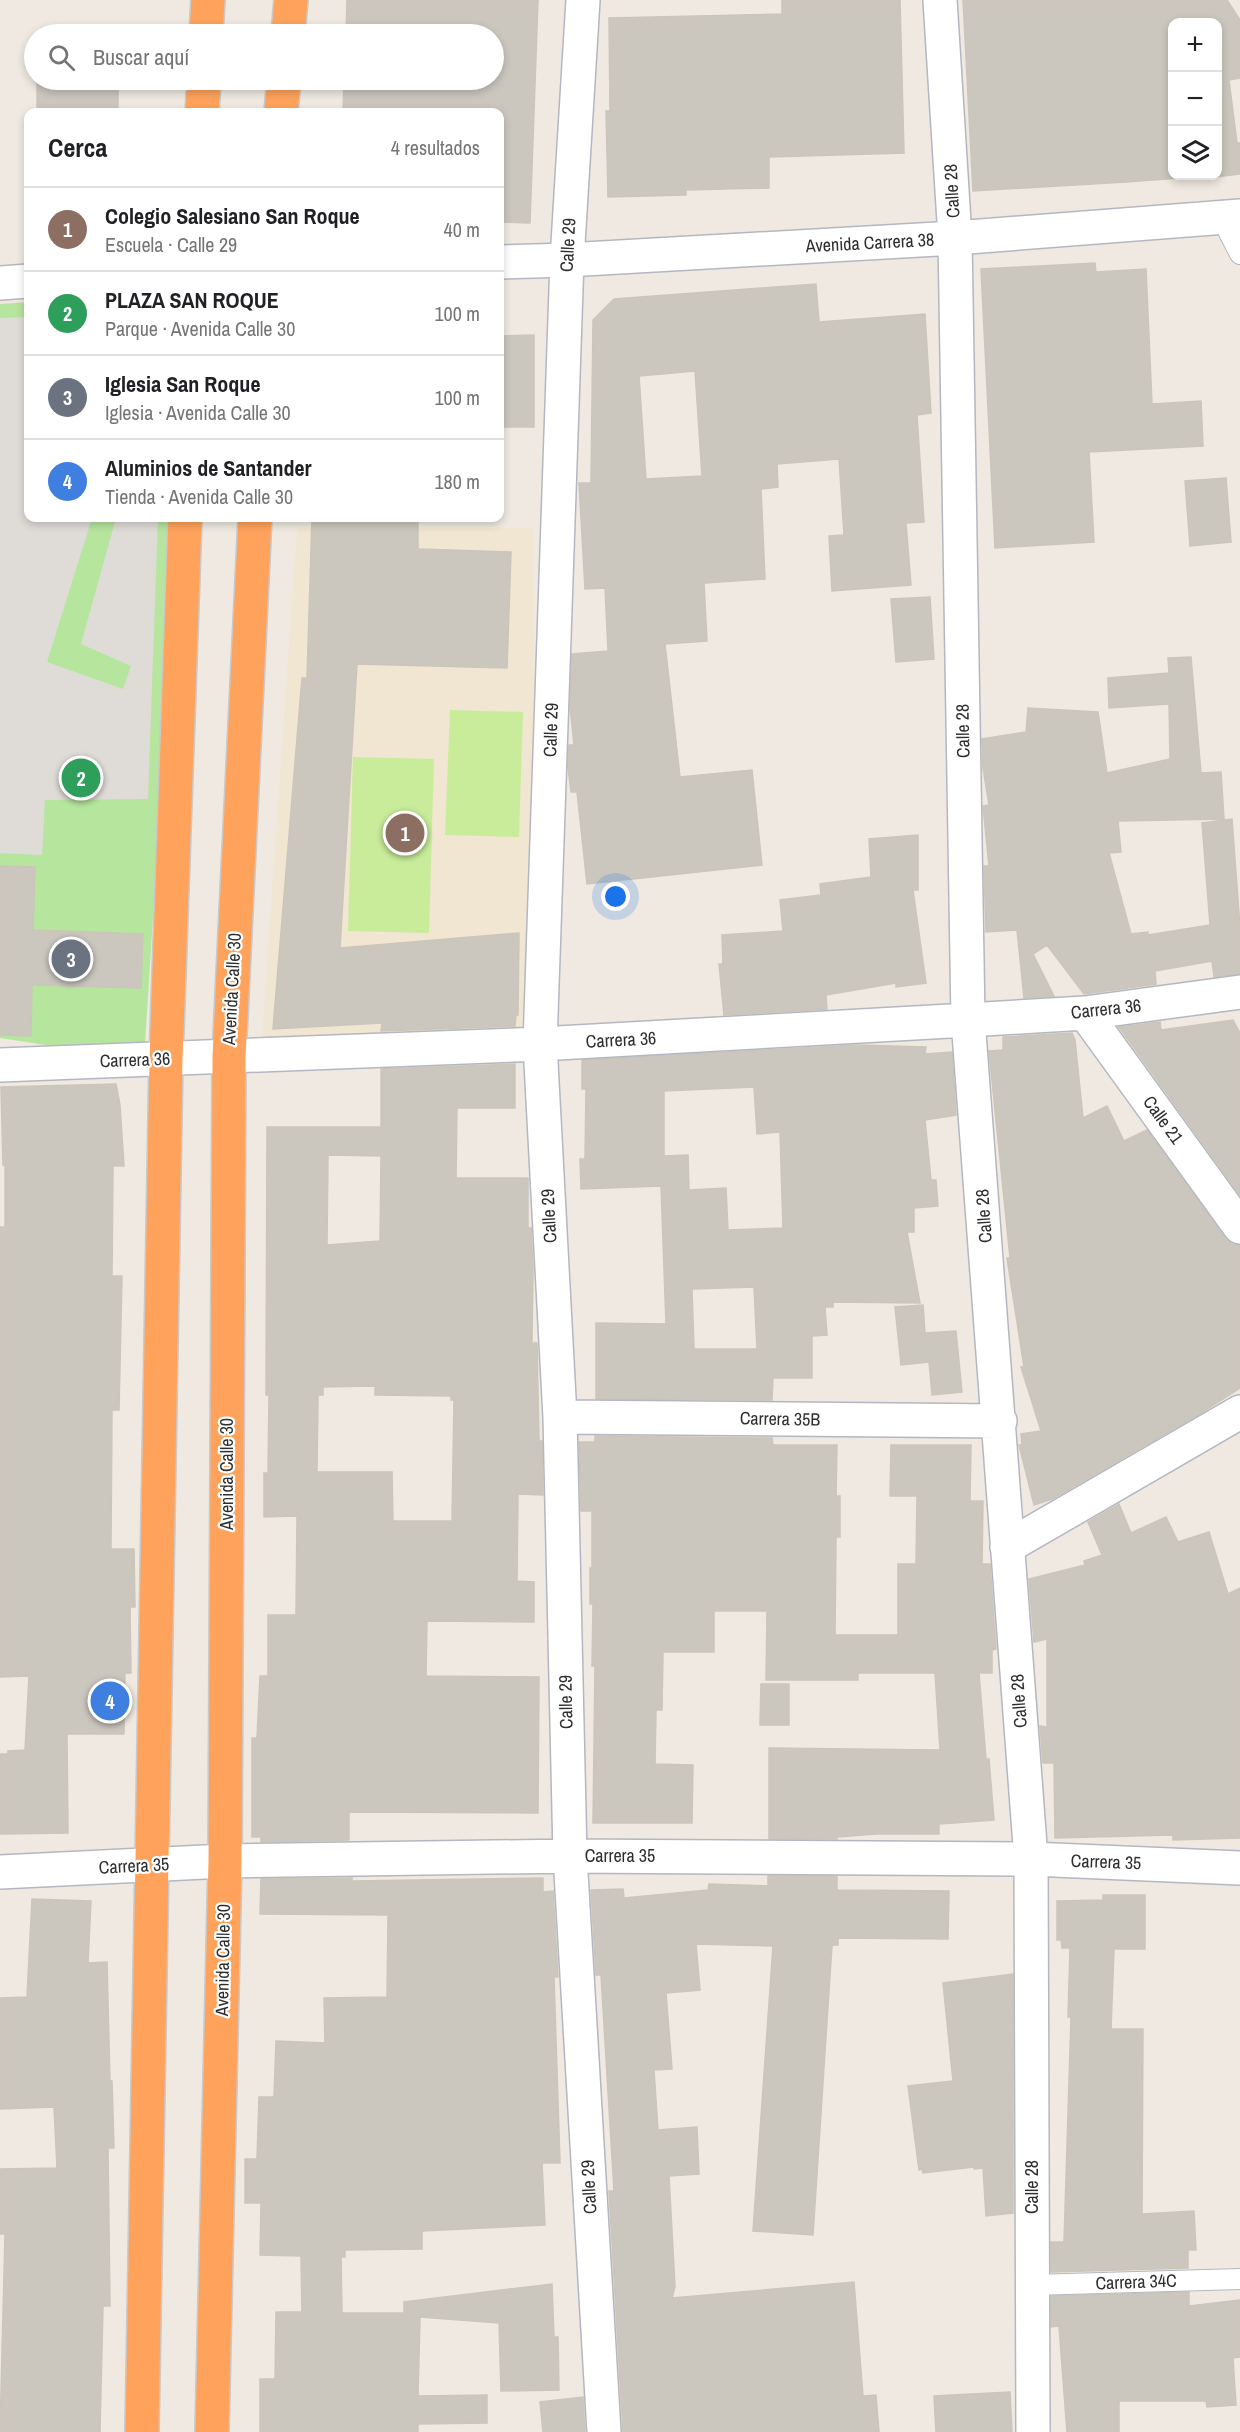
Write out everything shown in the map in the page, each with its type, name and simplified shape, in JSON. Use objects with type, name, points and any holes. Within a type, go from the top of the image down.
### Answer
[{"type":"highway","points":[[207,24],[208,0]]},
{"type":"highway","points":[[289,24],[291,0]]},
{"type":"highway","points":[[202,108],[203,90]]},
{"type":"highway","points":[[281,108],[283,90]]},
{"type":"highway","points":[[142,2432],[166,1059],[185,522]]},
{"type":"highway","name":"Avenida Calle 30","points":[[212,2432],[225,1861],[229,1057],[255,522]]},
{"type":"street","name":"Calle 29","points":[[583,0],[567,260],[540,1044],[560,1417],[570,1856],[604,2432]]},
{"type":"street","name":"Calle 28","points":[[940,0],[954,238],[969,1020],[1031,1859],[1033,2432]]},
{"type":"street","name":"Avenida Carrera 38","points":[[504,262],[954,238],[1231,217]]},
{"type":"street","points":[[0,283],[24,281]]},
{"type":"street","name":"Carrera 36","points":[[0,1065],[540,1044],[969,1020],[1085,1012],[1240,992]]},
{"type":"street","name":"Calle 21","points":[[1085,1012],[1240,1227]]},
{"type":"street","points":[[1007,1547],[1240,1412]]},
{"type":"street","name":"Carrera 35B","points":[[560,1417],[1000,1421]]},
{"type":"street","name":"Carrera 35","points":[[0,1872],[225,1861],[570,1856],[1031,1859],[1240,1868]]},
{"type":"lane","points":[[1231,217],[1240,254]]},
{"type":"lane","name":"Carrera 34C","points":[[1033,2285],[1240,2279]]},
{"type":"shaded area","points":[[24,317],[24,522],[91,522],[47,662],[123,689],[131,666],[81,644],[115,522],[158,522],[148,799],[45,800],[42,855],[0,853],[0,318]]},
{"type":"shaded area","points":[[297,528],[533,528],[535,999],[526,1021],[518,1028],[262,1039]]},
{"type":"green space","points":[[24,302],[24,522],[178,522],[144,1060],[0,1038],[0,304]]},
{"type":"green space","points":[[450,710],[523,712],[519,837],[445,835]]},
{"type":"green space","points":[[353,757],[434,759],[429,933],[348,931]]},
{"type":"building","points":[[347,0],[538,0],[530,223],[504,222],[504,108],[343,108],[344,90],[504,90],[504,24],[346,24]]},
{"type":"building","points":[[782,0],[900,0],[904,153],[769,157],[769,188],[686,190],[686,195],[608,197],[606,111],[610,111],[609,18],[782,14]]},
{"type":"building","points":[[963,0],[1227,0],[1240,20],[1240,78],[1229,80],[1237,143],[1240,143],[1240,174],[1222,176],[1222,18],[1168,18],[1168,179],[973,191]]},
{"type":"building","points":[[37,90],[118,90],[118,108],[37,108]]},
{"type":"building","points":[[1095,263],[1096,272],[1146,269],[1152,404],[1201,401],[1203,446],[1089,452],[1094,542],[995,548],[981,269]]},
{"type":"building","points":[[816,284],[819,322],[925,314],[931,413],[917,415],[924,522],[906,523],[911,585],[832,591],[829,536],[844,535],[839,459],[777,464],[778,487],[761,489],[765,579],[704,583],[707,641],[665,644],[680,777],[752,770],[762,865],[587,884],[577,792],[571,792],[568,767],[569,745],[574,745],[570,706],[572,654],[608,651],[605,588],[585,589],[579,483],[591,483],[593,320],[614,299]],"holes":[[[695,371],[702,476],[646,479],[639,376]]]},
{"type":"building","points":[[534,335],[534,427],[504,427],[504,336]]},
{"type":"building","points":[[1226,478],[1231,542],[1190,546],[1185,481]]},
{"type":"building","points":[[312,522],[418,522],[418,549],[511,552],[507,668],[357,664],[340,948],[519,933],[518,1015],[516,1015],[515,1026],[381,1031],[382,1023],[273,1029],[302,678],[307,678]]},
{"type":"building","points":[[930,597],[934,659],[896,662],[891,599]]},
{"type":"building","points":[[1191,657],[1201,773],[1221,772],[1224,819],[1118,821],[1121,852],[1109,853],[1131,934],[1148,932],[1148,935],[1210,925],[1202,823],[1232,819],[1240,927],[1240,974],[1214,977],[1212,961],[1155,971],[1156,984],[1084,994],[1047,945],[1033,954],[1054,996],[1024,998],[1017,930],[986,932],[984,866],[989,866],[983,806],[989,805],[983,768],[982,739],[1026,732],[1028,708],[1098,712],[1107,773],[1170,759],[1169,704],[1109,708],[1108,678],[1169,673],[1168,658]]},
{"type":"building","points":[[918,835],[918,890],[913,890],[926,983],[896,987],[896,983],[826,995],[827,1009],[724,1015],[719,964],[723,964],[722,935],[783,931],[780,900],[821,895],[820,884],[871,877],[869,839]]},
{"type":"building","points":[[0,866],[35,867],[33,930],[143,934],[141,988],[32,985],[31,1036],[0,1035]]},
{"type":"building","points":[[1233,1020],[1240,1033],[1240,1195],[1119,1027],[1160,1022],[1161,1030]]},
{"type":"building","points":[[1072,1033],[1075,1040],[1083,1118],[1107,1106],[1124,1141],[1147,1130],[1225,1238],[1232,1244],[1240,1245],[1240,1388],[1052,1499],[1034,1505],[1019,1445],[1022,1445],[1021,1434],[1041,1431],[1021,1367],[1024,1367],[1007,1258],[1010,1258],[989,1051],[1003,1050],[1003,1037]]},
{"type":"building","points":[[857,1045],[926,1047],[925,1054],[952,1052],[956,1115],[925,1120],[931,1180],[936,1180],[938,1206],[914,1208],[914,1232],[907,1232],[920,1303],[833,1302],[833,1307],[825,1307],[827,1335],[812,1336],[812,1378],[773,1378],[772,1400],[596,1399],[596,1323],[666,1324],[661,1186],[581,1189],[580,1159],[585,1159],[586,1089],[582,1089],[582,1060]],"holes":[[[754,1087],[757,1134],[780,1132],[783,1228],[728,1230],[726,1188],[689,1190],[688,1155],[664,1156],[664,1091]],[[754,1287],[757,1349],[694,1349],[692,1289]]]},
{"type":"building","points":[[515,1064],[515,1108],[457,1108],[456,1178],[528,1178],[528,1228],[531,1228],[533,1268],[532,1343],[537,1343],[539,1441],[542,1441],[543,1495],[518,1494],[517,1581],[534,1582],[534,1622],[427,1621],[426,1676],[539,1677],[538,1813],[349,1812],[349,1840],[261,1842],[261,1837],[252,1837],[252,1738],[257,1738],[260,1676],[268,1676],[268,1615],[296,1615],[297,1516],[264,1517],[264,1473],[268,1473],[269,1395],[266,1395],[267,1127],[381,1127],[381,1069]],"holes":[[[328,1155],[381,1156],[380,1241],[327,1245]],[[375,1386],[375,1395],[451,1396],[451,1400],[454,1400],[452,1521],[393,1521],[392,1472],[317,1472],[318,1395],[323,1395],[323,1387]]]},
{"type":"building","points":[[116,1084],[120,1105],[124,1166],[113,1166],[112,1276],[122,1276],[119,1410],[112,1410],[111,1549],[134,1549],[135,1607],[130,1607],[131,1673],[125,1673],[124,1734],[67,1734],[68,1833],[0,1834],[0,1754],[25,1750],[29,1676],[0,1677],[0,1227],[5,1227],[1,1087]]},
{"type":"building","points":[[923,1305],[925,1333],[956,1331],[962,1392],[932,1395],[929,1362],[901,1365],[895,1307]]},
{"type":"building","points":[[595,1436],[772,1438],[773,1445],[837,1445],[836,1496],[840,1496],[840,1537],[836,1537],[835,1635],[898,1635],[898,1564],[916,1564],[917,1496],[890,1496],[891,1445],[971,1445],[970,1501],[983,1501],[982,1564],[990,1564],[996,1649],[992,1650],[992,1673],[979,1673],[994,1820],[939,1824],[939,1834],[876,1834],[837,1837],[837,1839],[769,1839],[769,1748],[940,1750],[935,1673],[858,1673],[858,1680],[766,1680],[767,1611],[714,1611],[714,1652],[663,1652],[662,1710],[656,1710],[655,1764],[693,1765],[692,1823],[593,1823],[595,1666],[592,1666],[593,1604],[590,1604],[592,1511],[581,1511],[579,1442],[595,1442]]},
{"type":"building","points":[[1119,1504],[1131,1533],[1166,1517],[1178,1542],[1209,1532],[1228,1594],[1240,1588],[1240,1838],[1173,1840],[1173,1835],[1055,1838],[1054,1763],[1043,1763],[1040,1726],[1047,1727],[1047,1639],[1034,1642],[1029,1579],[1085,1565],[1084,1561],[1102,1555],[1088,1522]]},
{"type":"building","points":[[761,1684],[789,1684],[789,1725],[760,1725]]},
{"type":"building","points":[[768,1876],[837,1876],[837,1890],[949,1891],[948,1939],[838,1938],[838,1945],[832,1945],[813,2235],[753,2231],[773,1946],[696,1944],[700,1990],[666,1993],[672,2069],[654,2070],[658,2130],[697,2127],[699,2174],[669,2176],[675,2287],[672,2298],[854,2282],[863,2396],[876,2395],[879,2432],[623,2432],[609,2191],[614,2191],[601,1975],[596,1975],[591,1890],[623,1889],[624,1898],[708,1890],[709,1884],[768,1886]]},
{"type":"building","points":[[352,1878],[352,1881],[543,1878],[543,1892],[553,1891],[558,1977],[554,1977],[560,2163],[542,2163],[545,2225],[422,2231],[422,2249],[345,2250],[345,2257],[341,2257],[342,2313],[404,2313],[404,2302],[552,2284],[554,2337],[558,2337],[559,2390],[501,2391],[499,2323],[420,2317],[418,2396],[487,2395],[487,2423],[418,2424],[418,2432],[260,2432],[260,2379],[275,2379],[276,2312],[302,2312],[301,2256],[260,2255],[261,2203],[245,2203],[245,2159],[257,2159],[259,2097],[274,2097],[276,2041],[325,2043],[324,1998],[387,1997],[388,1915],[260,1914],[261,1879]]},
{"type":"building","points":[[1103,1895],[1145,1895],[1145,1949],[1114,1949],[1111,2029],[1143,2029],[1142,2214],[1194,2211],[1196,2250],[1188,2250],[1188,2268],[1051,2272],[1051,2242],[1064,2242],[1071,2017],[1068,2017],[1070,1948],[1062,1948],[1061,1940],[1057,1940],[1057,1901],[1103,1900]]},
{"type":"building","points":[[32,1899],[91,1901],[88,1963],[107,1962],[114,2148],[108,2148],[110,2306],[103,2306],[100,2432],[0,2432],[5,2234],[0,2234],[0,2169],[57,2168],[54,2107],[0,2109],[0,1998],[27,1997]]},
{"type":"building","points":[[1013,1974],[1013,2213],[986,2216],[983,2168],[923,2173],[922,2169],[919,2170],[908,2086],[953,2081],[943,1983]]},
{"type":"building","points":[[1189,2292],[1189,2306],[1240,2300],[1240,2357],[1233,2358],[1236,2405],[1207,2407],[1206,2401],[1119,2401],[1119,2432],[1067,2432],[1059,2326],[1051,2327],[1051,2296]]},
{"type":"building","points":[[1010,2392],[1012,2432],[936,2432],[934,2396]]},
{"type":"building","points":[[583,2397],[585,2432],[543,2432],[540,2402]]},
{"type":"place","name":"PLAZA SAN ROQUE","points":[[81,778]]},
{"type":"place","name":"Colegio Salesiano San Roque","points":[[405,833]]},
{"type":"place","name":"Iglesia San Roque","points":[[71,959]]},
{"type":"place","name":"Aluminios de Santander","points":[[110,1701]]}]
